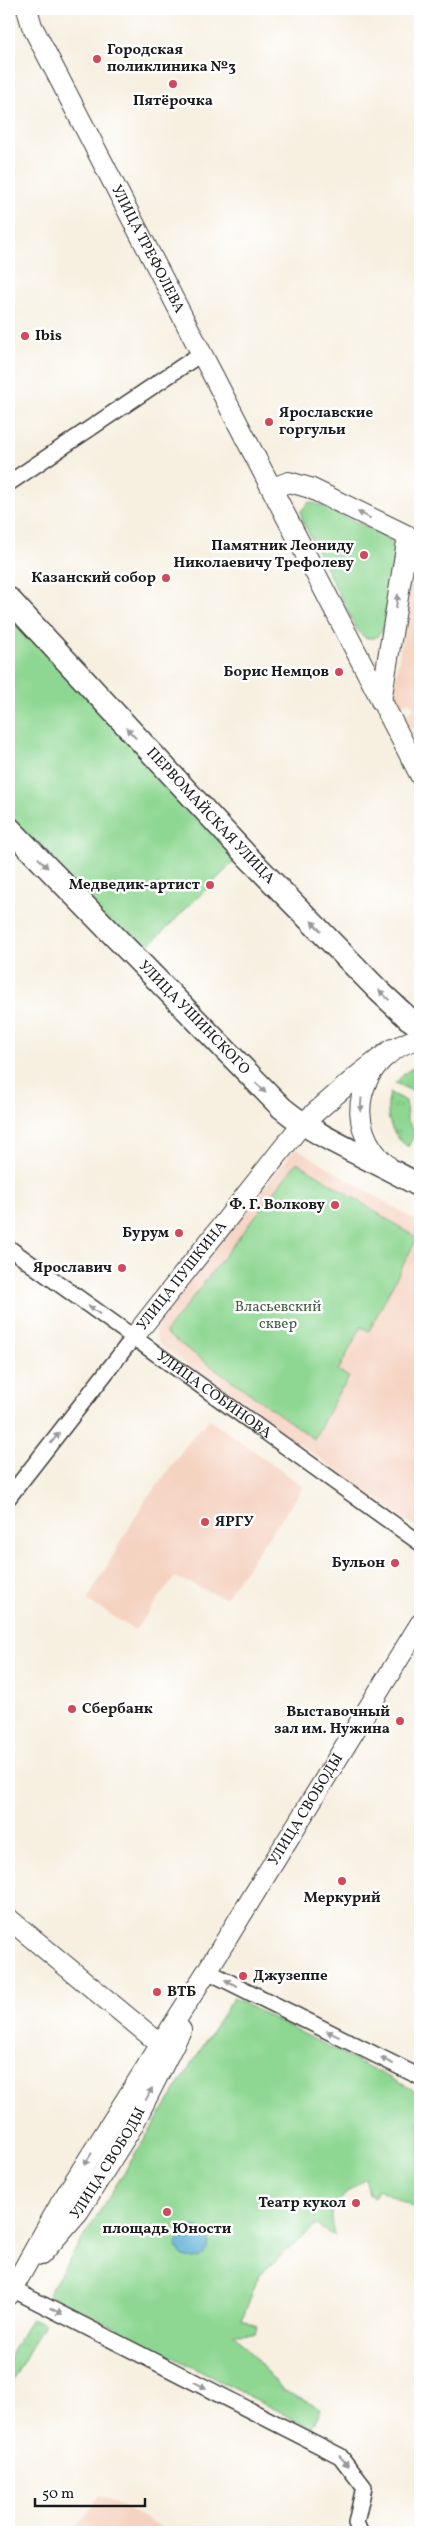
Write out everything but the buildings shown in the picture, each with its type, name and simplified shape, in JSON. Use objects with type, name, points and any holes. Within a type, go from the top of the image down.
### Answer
[{"type":"main road","name":"ПЕРВОМАЙСКАЯ УЛИЦА","points":[[9,599],[248,856],[379,991],[408,1018],[420,1026]]},
{"type":"main road","name":"УЛИЦА УШИНСКОГО","points":[[9,828],[260,1088],[302,1124],[321,1137],[414,1180]]},
{"type":"street","name":"УЛИЦА ТРЕФОЛЕВА","points":[[27,9],[32,26],[420,775]]},
{"type":"street","points":[[9,483],[202,353]]},
{"type":"street","points":[[272,488],[289,482],[310,488],[413,544],[393,630],[381,701]]},
{"type":"street","points":[[349,639],[359,648],[372,649],[385,643],[393,630]]},
{"type":"street","points":[[414,1180],[388,1166],[376,1154],[367,1140],[361,1124],[360,1107],[363,1090],[369,1074],[379,1060],[392,1049],[420,1038]]},
{"type":"street","name":"УЛИЦА ПУШКИНА","points":[[9,1497],[302,1124],[356,1077],[392,1049]]},
{"type":"street","name":"УЛИЦА СОБИНОВА","points":[[9,1248],[420,1543]]},
{"type":"street","name":"УЛИЦА СВОБОДЫ","points":[[11,2292],[62,2201],[169,2041],[207,1971],[420,1624]]},
{"type":"street","points":[[9,1919],[169,2041]]},
{"type":"street","points":[[207,1971],[420,2077]]},
{"type":"street","name":"УЛИЦА СВОБОДЫ","points":[[11,2292],[79,2211],[132,2126],[164,2066],[169,2041]]},
{"type":"street","points":[[62,2201],[79,2211]]},
{"type":"street","points":[[11,2292],[340,2456],[364,2486],[356,2523],[360,2532]]},
{"type":"shaded area","points":[[420,563],[420,741],[414,729],[406,727],[403,720],[414,707],[408,701],[399,707],[393,702],[411,570],[414,564]]},
{"type":"shaded area","points":[[298,1149],[420,1223],[420,1530],[161,1346],[156,1339],[155,1325],[294,1150]],"holes":[[[297,1162],[417,1238],[369,1331],[362,1327],[338,1371],[349,1377],[341,1387],[165,1333]]]},
{"type":"shaded area","name":"ЯРГУ","points":[[209,1419],[304,1487],[225,1598],[175,1577],[135,1630],[87,1600],[149,1494],[151,1494],[200,1426],[202,1428]]},
{"type":"shaded area","points":[[100,2495],[171,2532],[73,2532]]},
{"type":"green space","points":[[309,502],[320,505],[386,536],[393,544],[395,557],[384,625],[382,632],[375,638],[365,638],[357,630],[302,520],[301,511]]},
{"type":"green space","points":[[9,603],[241,855],[138,956],[9,819]]},
{"type":"green space","points":[[420,1065],[420,1084],[412,1091],[395,1083],[407,1071]]},
{"type":"green space","points":[[390,1093],[406,1101],[407,1120],[416,1132],[408,1147],[397,1136],[390,1123],[388,1101]]},
{"type":"green space","name":"Власьевский сквер","points":[[297,1162],[417,1238],[369,1331],[361,1327],[338,1371],[349,1377],[343,1388],[341,1388],[314,1439],[165,1333]]},
{"type":"green space","name":"площадь Юности","points":[[233,1998],[420,2093],[420,2210],[378,2189],[374,2197],[369,2195],[365,2178],[331,2208],[334,2236],[316,2225],[259,2275],[242,2320],[257,2326],[255,2333],[234,2334],[283,2390],[321,2409],[312,2428],[48,2294]]},
{"type":"green space","points":[[31,2318],[44,2324],[9,2387],[9,2357]]},
{"type":"water","points":[[193,2227],[204,2232],[209,2243],[204,2254],[193,2259],[182,2254],[177,2243],[182,2232]]},
{"type":"place","name":"Городская поликлиника №3","points":[[97,59]]},
{"type":"place","name":"Пятёрочка","points":[[173,84]]},
{"type":"place","name":"Ibis","points":[[25,336]]},
{"type":"place","name":"Ярославские горгульи","points":[[269,422]]},
{"type":"place","name":"Памятник Леониду Николаевичу Трефолеву","points":[[364,555]]},
{"type":"place","name":"Казанский собор","points":[[166,578]]},
{"type":"place","name":"Борис Немцов","points":[[339,672]]},
{"type":"place","name":"Медведик-артист","points":[[210,885]]},
{"type":"place","name":"Ф. Г. Волкову","points":[[335,1205]]},
{"type":"place","name":"Бурум","points":[[179,1233]]},
{"type":"place","name":"Ярославич","points":[[122,1268]]},
{"type":"place","name":"ЯРГУ","points":[[205,1522]]},
{"type":"place","name":"Бульон","points":[[395,1563]]},
{"type":"place","name":"Сбербанк","points":[[72,1709]]},
{"type":"place","name":"Выставочный зал им. Нужина","points":[[400,1721]]},
{"type":"place","name":"Меркурий","points":[[342,1881]]},
{"type":"place","name":"Джузеппе","points":[[243,1976]]},
{"type":"place","name":"ВТБ","points":[[157,1992]]},
{"type":"place","name":"Театр кукол","points":[[356,2203]]},
{"type":"place","name":"площадь Юности","points":[[167,2212]]}]
